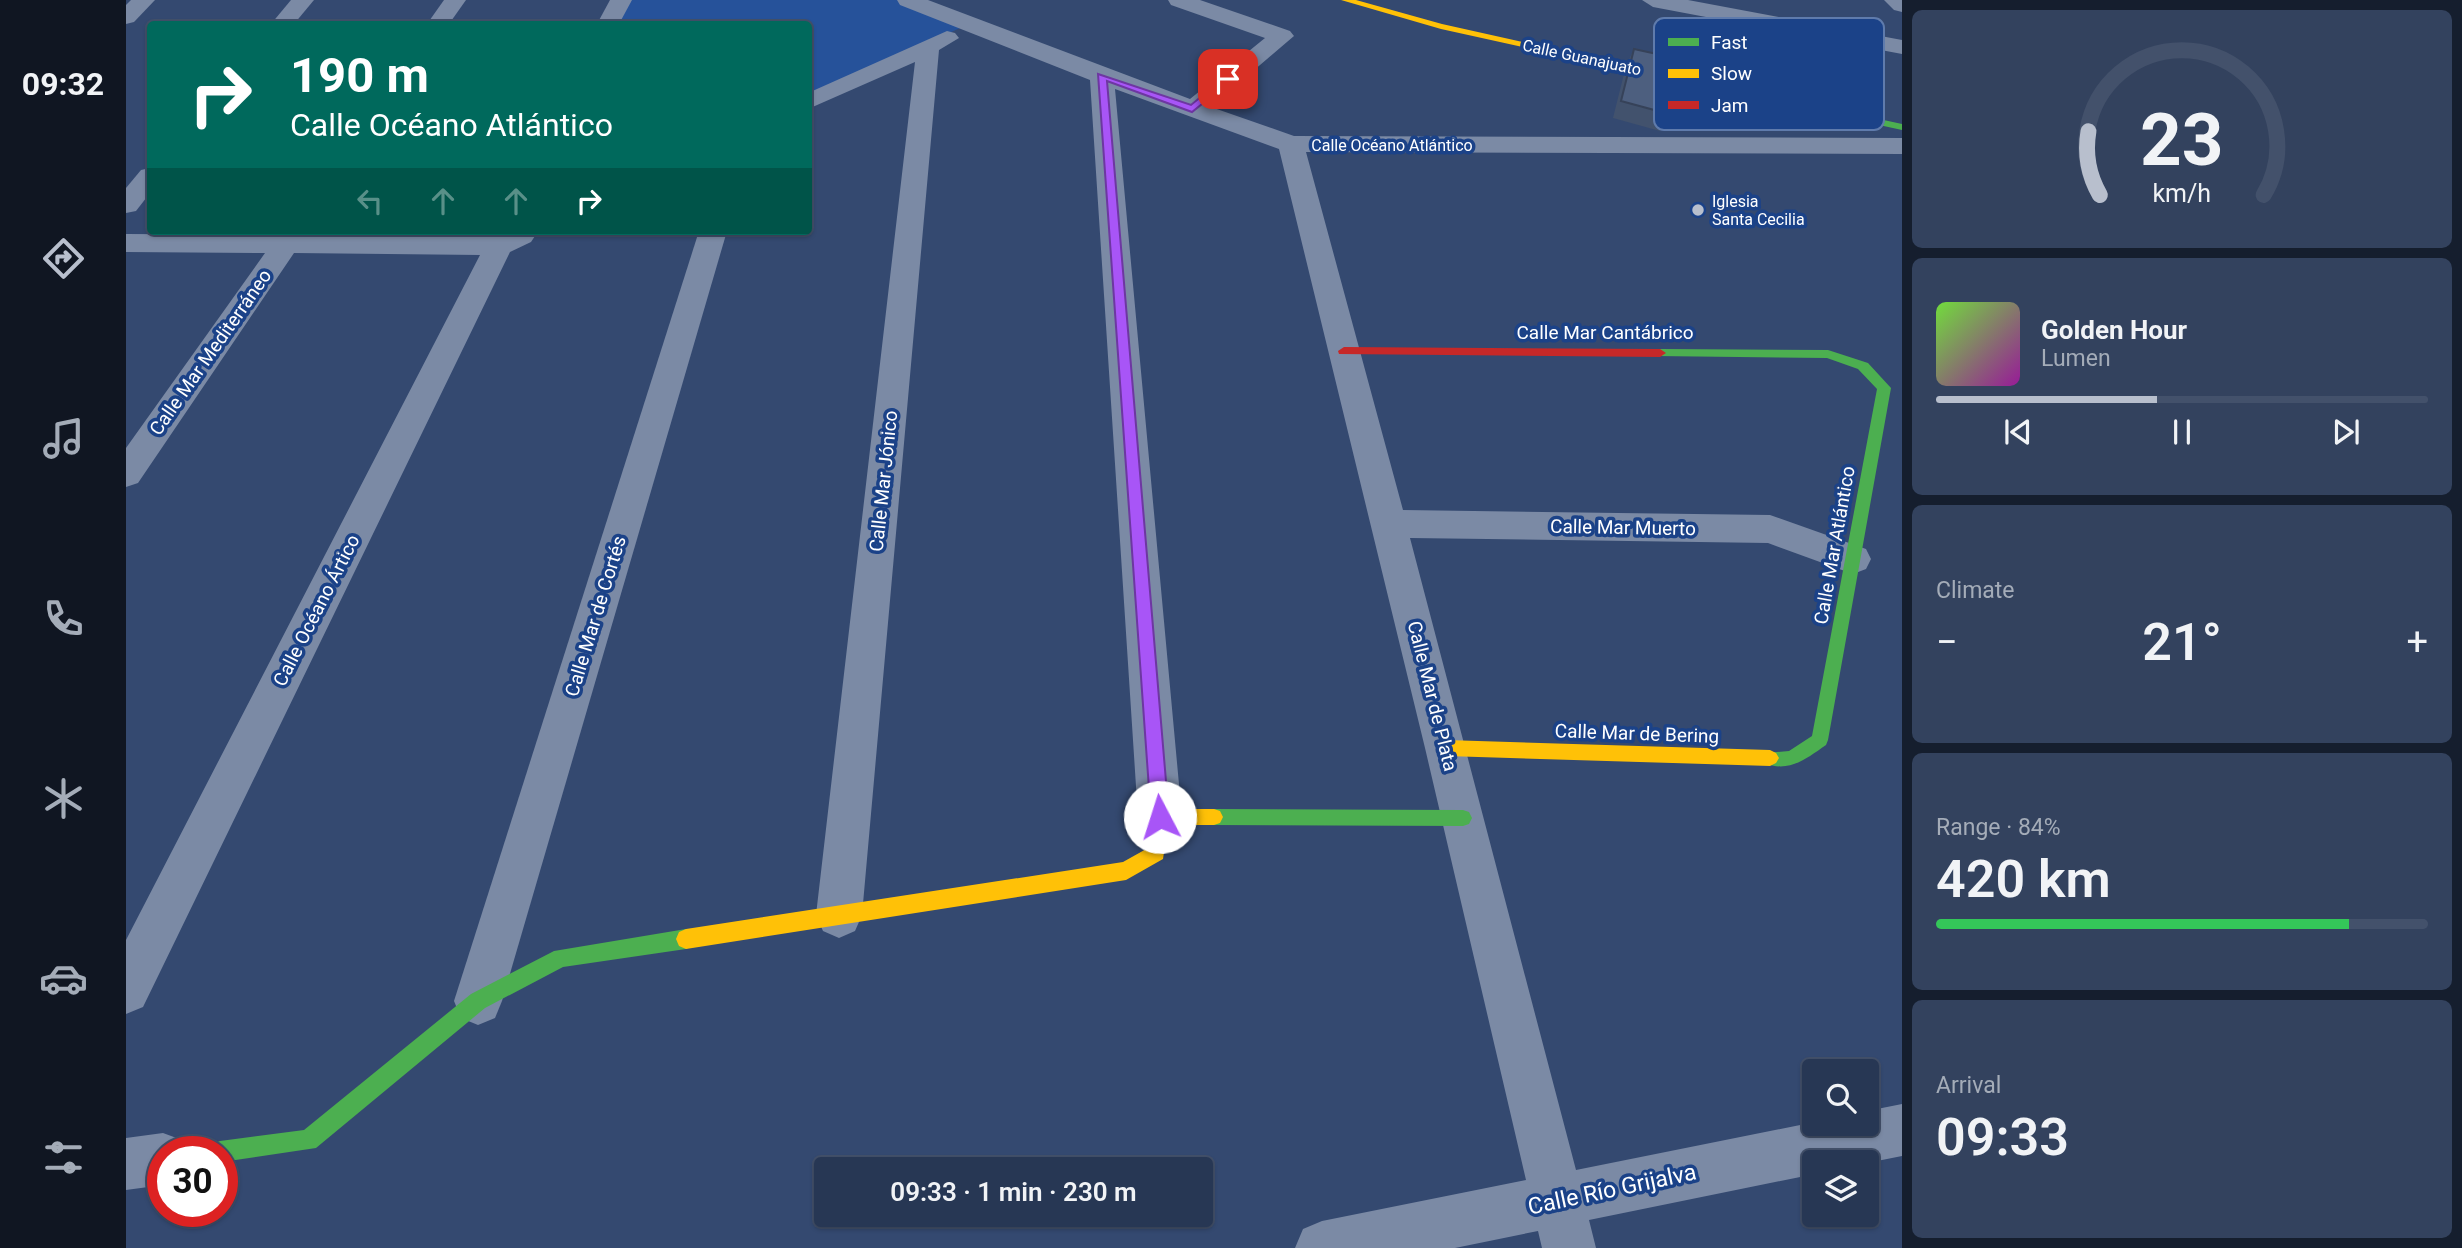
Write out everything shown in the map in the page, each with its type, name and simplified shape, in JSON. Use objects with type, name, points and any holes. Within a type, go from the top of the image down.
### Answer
[{"type":"street","points":[[126,18],[144,0]]},
{"type":"street","points":[[285,21],[303,0]]},
{"type":"street","points":[[440,21],[455,0]]},
{"type":"street","points":[[610,21],[621,0]]},
{"type":"street","name":"Calle Océano Atlántico","points":[[908,0],[1102,76],[1291,145],[1902,146]]},
{"type":"street","points":[[1179,0],[1282,36],[1192,109]]},
{"type":"street","name":"Calle Guanajuato","points":[[1346,0],[1441,26],[1654,73]]},
{"type":"street","points":[[1653,0],[1736,18]]},
{"type":"street","points":[[1718,0],[1736,18]]},
{"type":"street","points":[[1895,0],[1902,5]]},
{"type":"street","points":[[812,100],[974,26]]},
{"type":"street","points":[[1884,44],[1902,47]]},
{"type":"street","name":"Calle Mar Jónico","points":[[839,915],[928,47]]},
{"type":"street","points":[[238,1150],[308,1140],[478,1002],[561,958],[1126,871],[1157,853],[1160,817],[1102,76]]},
{"type":"street","name":"Calle Guanajuato","points":[[1884,123],[1902,127]]},
{"type":"street","name":"Calle Mar de Plata","points":[[1291,145],[1464,818],[1563,1224]]},
{"type":"street","points":[[126,205],[147,180]]},
{"type":"street","name":"Calle Mar de Cortés","points":[[478,1002],[712,235]]},
{"type":"street","points":[[126,243],[290,237],[512,236]]},
{"type":"street","name":"Calle Océano Ártico","points":[[126,990],[512,236]]},
{"type":"street","name":"Calle Mar Mediterráneo","points":[[126,474],[290,237]]},
{"type":"street","name":"Calle Mar Cantábrico","points":[[1344,351],[1828,354],[1863,366]]},
{"type":"street","name":"Calle Mar Atlántico","points":[[1820,740],[1884,388],[1863,366]]},
{"type":"street","name":"Calle Mar Muerto","points":[[1388,524],[1770,529],[1853,559]]},
{"type":"street","name":"Calle Mar de Bering","points":[[1446,748],[1791,759],[1820,740]]},
{"type":"street","points":[[1160,817],[1464,818]]},
{"type":"street","name":"Calle Río Grijalva","points":[[1322,1248],[1563,1224],[1902,1130]]},
{"type":"street","points":[[126,1164],[147,1161]]},
{"type":"shaded area","points":[[617,0],[900,0],[967,25],[812,94],[812,21],[606,21]]},
{"type":"building","points":[[1634,49],[1654,53],[1654,110],[1621,101]]},
{"type":"traffic: fast","points":[[1884,123],[1902,127]]},
{"type":"traffic: fast","points":[[1660,353],[1828,354],[1863,366],[1884,388],[1820,740],[1791,759],[1770,758]]},
{"type":"traffic: fast","points":[[1214,817],[1463,818]]},
{"type":"traffic: fast","points":[[238,1150],[308,1140],[478,1001],[561,958],[686,939]]},
{"type":"traffic: slow","points":[[1346,0],[1441,26],[1654,73]]},
{"type":"traffic: slow","points":[[1446,748],[1770,758]]},
{"type":"traffic: slow","points":[[686,939],[1126,871],[1157,853],[1160,817],[1214,817]]},
{"type":"traffic: jam","points":[[1344,351],[1660,353]]},
{"type":"place","name":"Iglesia Santa Cecilia","points":[[1698,210]]},
{"type":"route","points":[[1160,817],[1102,76],[1192,109],[1228,79]]}]
